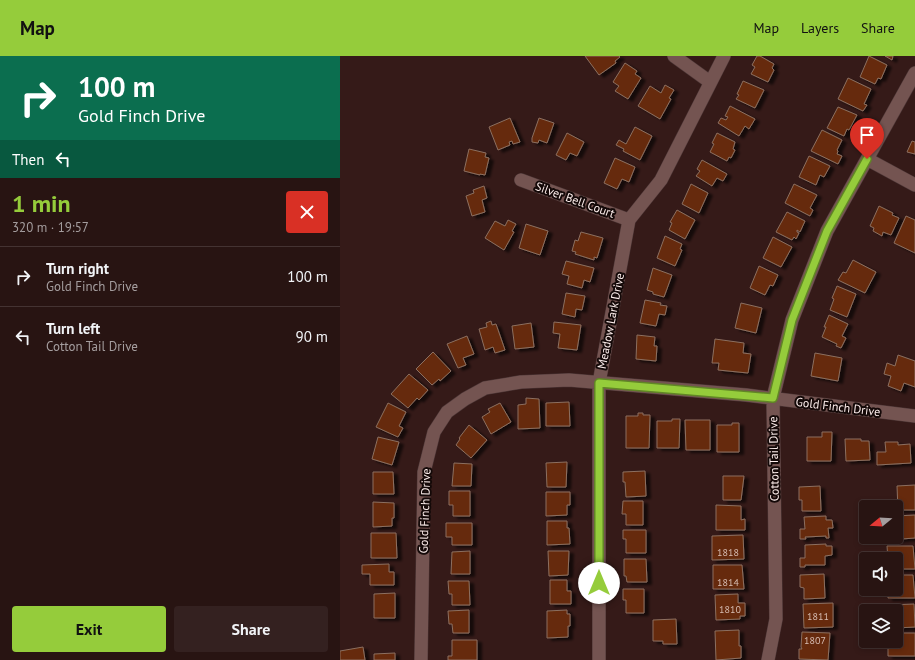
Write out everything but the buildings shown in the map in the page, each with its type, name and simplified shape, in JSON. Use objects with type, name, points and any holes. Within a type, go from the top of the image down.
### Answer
[{"type":"street","points":[[674,56],[710,82]]},
{"type":"street","name":"Meadow Lark Drive","points":[[599,660],[599,383],[629,220],[661,180],[724,56]]},
{"type":"street","name":"Cotton Tail Drive","points":[[768,660],[776,619],[773,398],[792,320],[827,231],[915,73]]},
{"type":"street","points":[[867,159],[915,184]]},
{"type":"street","name":"Silver Bell Court","points":[[521,180],[629,220]]},
{"type":"street","name":"Gold Finch Drive","points":[[421,660],[424,472],[434,432],[447,412],[465,399],[485,388],[521,382],[569,380],[773,398],[915,416]]},
{"type":"route","points":[[599,583],[599,383],[773,398],[792,320],[827,231],[867,159]]}]
